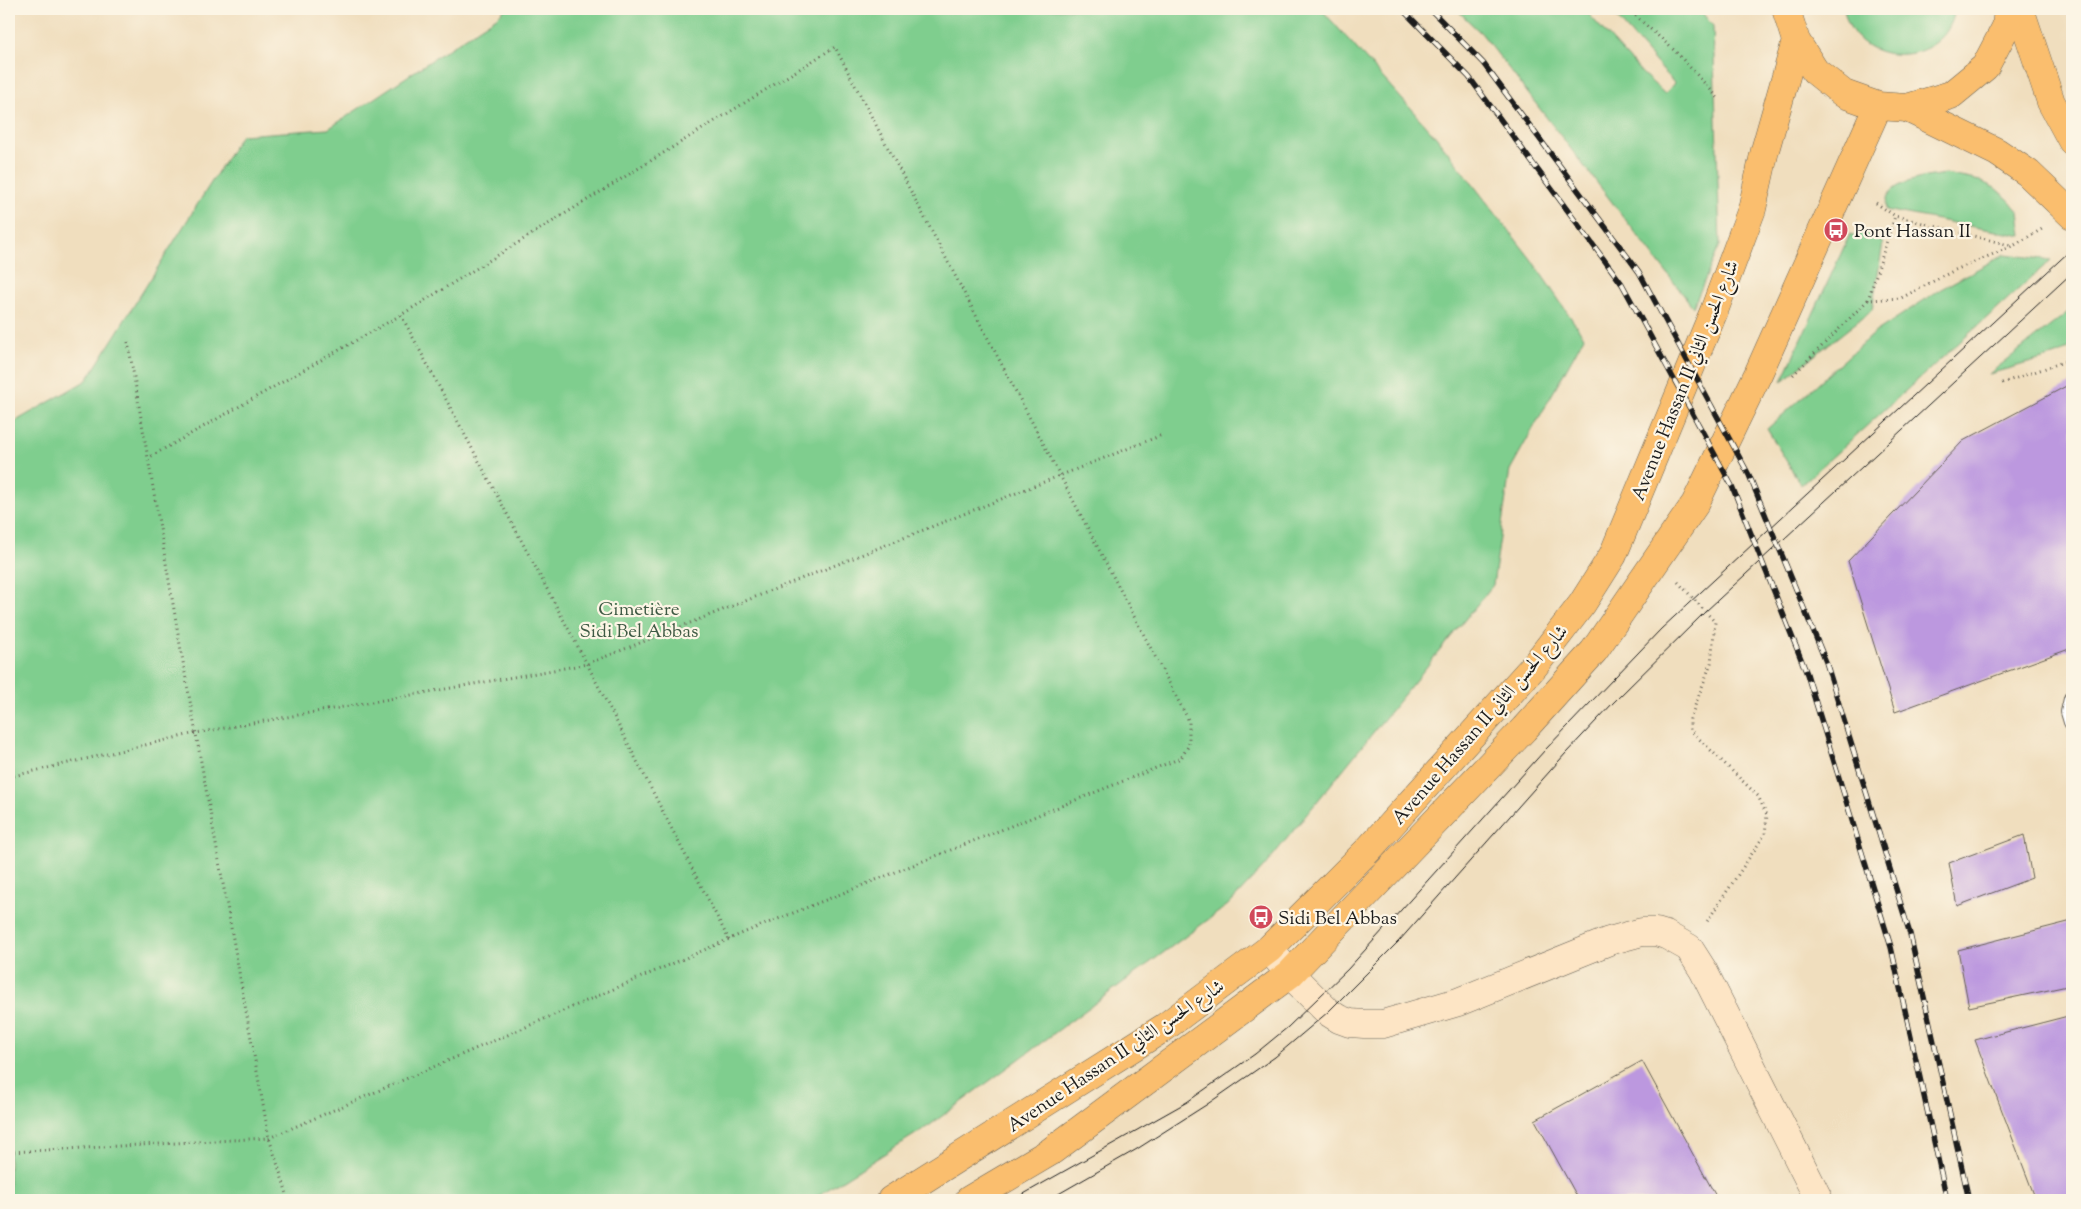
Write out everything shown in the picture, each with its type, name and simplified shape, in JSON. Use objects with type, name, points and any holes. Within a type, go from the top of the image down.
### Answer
[{"type":"main road","points":[[1786,9],[1796,41],[1815,71],[1844,94],[1878,106],[1907,108],[1950,95],[1985,67],[2006,28],[2008,9]]},
{"type":"main road","points":[[2020,9],[2052,102],[2072,141]]},
{"type":"main road","name":"Avenue Hassan II شارع الحسن الثاني","points":[[891,1200],[1165,1027],[1269,949],[1368,850],[1534,664],[1582,604],[1613,555],[1714,311],[1752,209],[1765,150],[1796,41]]},
{"type":"main road","name":"Avenue Hassan II شارع الحسن الثاني","points":[[969,1200],[1050,1152],[1290,974],[1524,729],[1594,651],[1696,504],[1758,374],[1878,106]]},
{"type":"main road","points":[[1907,108],[1997,152],[2028,173],[2072,215]]},
{"type":"street","points":[[1269,949],[1290,974],[1328,1012],[1350,1023],[1383,1024],[1458,1002],[1609,942],[1642,932],[1656,932],[1666,935],[1689,948],[1717,995],[1819,1200]]},
{"type":"lane","points":[[2072,699],[2069,712],[2072,722]]},
{"type":"path","points":[[1628,9],[1675,51],[1720,100]]},
{"type":"path","points":[[9,1152],[269,1138],[729,940],[1181,758],[1189,745],[1189,721],[835,47],[401,315],[148,458]]},
{"type":"path","points":[[1876,203],[1895,216],[2013,246]]},
{"type":"path","points":[[1789,379],[1868,300],[1895,216]]},
{"type":"path","points":[[1868,300],[1901,298],[1955,270],[2013,246],[2047,226]]},
{"type":"path","points":[[401,315],[587,664],[729,940]]},
{"type":"path","points":[[128,342],[269,1138],[289,1200]]},
{"type":"path","points":[[2002,383],[2072,359]]},
{"type":"path","points":[[9,777],[196,733],[587,664],[1162,435]]},
{"type":"path","points":[[1676,581],[1715,622],[1711,663],[1690,719],[1690,730],[1758,796],[1767,815],[1765,834],[1689,948]]},
{"type":"green space","name":"Cimetière Sidi Bel Abbas","points":[[505,9],[1321,9],[1436,137],[1531,259],[1584,337],[1510,470],[1493,585],[1263,868],[1228,905],[930,1125],[811,1200],[9,1200],[9,425],[87,380],[241,135],[328,129],[498,16]]},
{"type":"green space","points":[[1456,9],[1584,9],[1642,73],[1665,94],[1674,83],[1609,9],[1699,9],[1713,26],[1720,245],[1693,307],[1482,34]]},
{"type":"green space","points":[[1844,9],[1955,9],[1948,28],[1936,43],[1919,51],[1900,54],[1881,52],[1864,43],[1851,29]]},
{"type":"green space","points":[[1946,174],[1980,181],[1995,188],[2019,212],[2022,236],[1886,210],[1889,194],[1900,185]]},
{"type":"green space","points":[[1862,230],[1883,243],[1872,310],[1782,381],[1850,234],[1858,237]]},
{"type":"green space","points":[[2005,254],[2051,260],[1801,485],[1767,429],[1874,333],[1941,289]]},
{"type":"green space","points":[[2072,309],[2072,346],[2057,355],[1989,374]]},
{"type":"building","points":[[2072,383],[2072,648],[1895,712],[1848,561],[1963,441]]},
{"type":"building","points":[[2024,835],[2032,878],[1957,906],[1949,863]]},
{"type":"building","points":[[2072,921],[2072,985],[1969,1007],[1958,950]]},
{"type":"building","points":[[2072,1015],[2072,1200],[2036,1200],[1975,1040]]},
{"type":"building","points":[[1642,1061],[1718,1200],[1579,1200],[1535,1120]]},
{"type":"tram line","points":[[1013,1200],[1187,1102],[1255,1054],[1288,1027],[1348,969],[1545,750],[1661,629],[2072,249]]},
{"type":"tram line","points":[[1048,1200],[1137,1149],[1206,1105],[1275,1057],[1328,1012],[1399,941],[1566,753],[1613,703],[1706,611],[2072,273]]},
{"type":"railway","points":[[1402,9],[1469,77],[1622,284],[1732,486],[1807,674],[1891,947],[1947,1200]]},
{"type":"railway","points":[[1430,9],[1483,63],[1639,272],[1749,475],[1826,662],[1910,934],[1969,1200]]},
{"type":"place","name":"Pont Hassan II","points":[[1836,230]]},
{"type":"place","name":"Sidi Bel Abbas","points":[[1261,917]]}]
